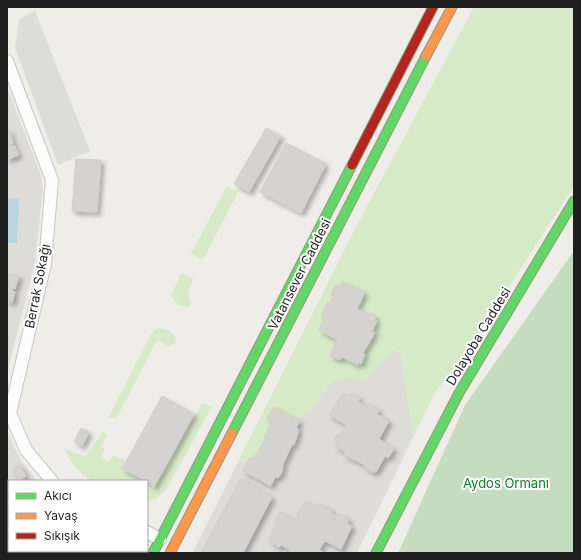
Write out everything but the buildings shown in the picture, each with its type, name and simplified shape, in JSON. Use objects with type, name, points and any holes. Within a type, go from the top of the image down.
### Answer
[{"type":"main road","name":"Vatansever Caddesi","points":[[153,553],[433,7]]},
{"type":"main road","name":"Vatansever Caddesi","points":[[172,550],[452,7]]},
{"type":"main road","name":"Dolayoba Caddesi","points":[[409,487],[459,393],[574,201]]},
{"type":"main road","points":[[376,553],[409,487]]},
{"type":"main road","points":[[383,553],[409,487]]},
{"type":"main road","points":[[160,539],[172,550]]},
{"type":"street","name":"Berrak Sokağı","points":[[7,61],[52,180],[45,264],[10,413],[26,450],[51,480]]},
{"type":"street","points":[[148,533],[160,539]]},
{"type":"shaded area","points":[[35,11],[90,151],[58,165],[15,48],[19,19]]},
{"type":"shaded area","points":[[7,87],[41,175],[43,189],[35,263],[7,373]]},
{"type":"shaded area","points":[[357,225],[436,390],[357,553],[192,553]]},
{"type":"shaded area","points":[[7,432],[21,461],[36,480],[8,480],[8,552],[96,552],[7,553]]},
{"type":"shaded area","points":[[96,552],[140,552],[140,553]]},
{"type":"green space","points":[[474,7],[574,7],[574,186],[451,376],[436,390],[413,437],[400,353],[393,350],[367,379],[343,378],[333,381],[314,407],[295,419],[274,407],[267,419],[272,422],[257,454],[253,459],[250,458],[244,462],[238,462],[357,225]],"holes":[[[342,282],[365,292],[357,309],[375,316],[374,319],[377,321],[372,331],[375,333],[363,353],[365,355],[361,364],[358,363],[357,365],[342,357],[340,360],[330,356],[337,340],[319,330],[325,317],[321,315],[327,303],[330,304],[334,296],[331,295],[335,286],[339,287]]]},
{"type":"green space","points":[[227,186],[238,192],[203,260],[191,254]]},
{"type":"green space","name":"Aydos Ormanı","points":[[574,251],[574,553],[398,553],[465,405]]},
{"type":"green space","points":[[181,273],[193,279],[189,292],[191,304],[188,308],[178,305],[171,296]]},
{"type":"green space","points":[[155,329],[161,329],[173,334],[176,338],[175,343],[168,346],[157,340],[116,419],[108,418],[152,333]]},
{"type":"green space","points":[[202,403],[212,407],[166,490],[156,499],[148,500],[148,480],[91,480],[75,466],[64,448],[86,457],[103,431],[107,435],[101,447],[105,449],[100,458],[109,462],[113,455],[162,477]]},
{"type":"water","points":[[7,198],[19,198],[17,243],[7,243]]},
{"type":"traffic: fast","points":[[232,433],[426,56]]},
{"type":"traffic: fast","points":[[153,553],[352,165]]},
{"type":"traffic: fast","points":[[376,553],[459,393],[574,201]]},
{"type":"traffic: slow","points":[[426,56],[452,7]]},
{"type":"traffic: slow","points":[[170,553],[232,433]]},
{"type":"traffic: jam","points":[[352,165],[433,7]]}]
